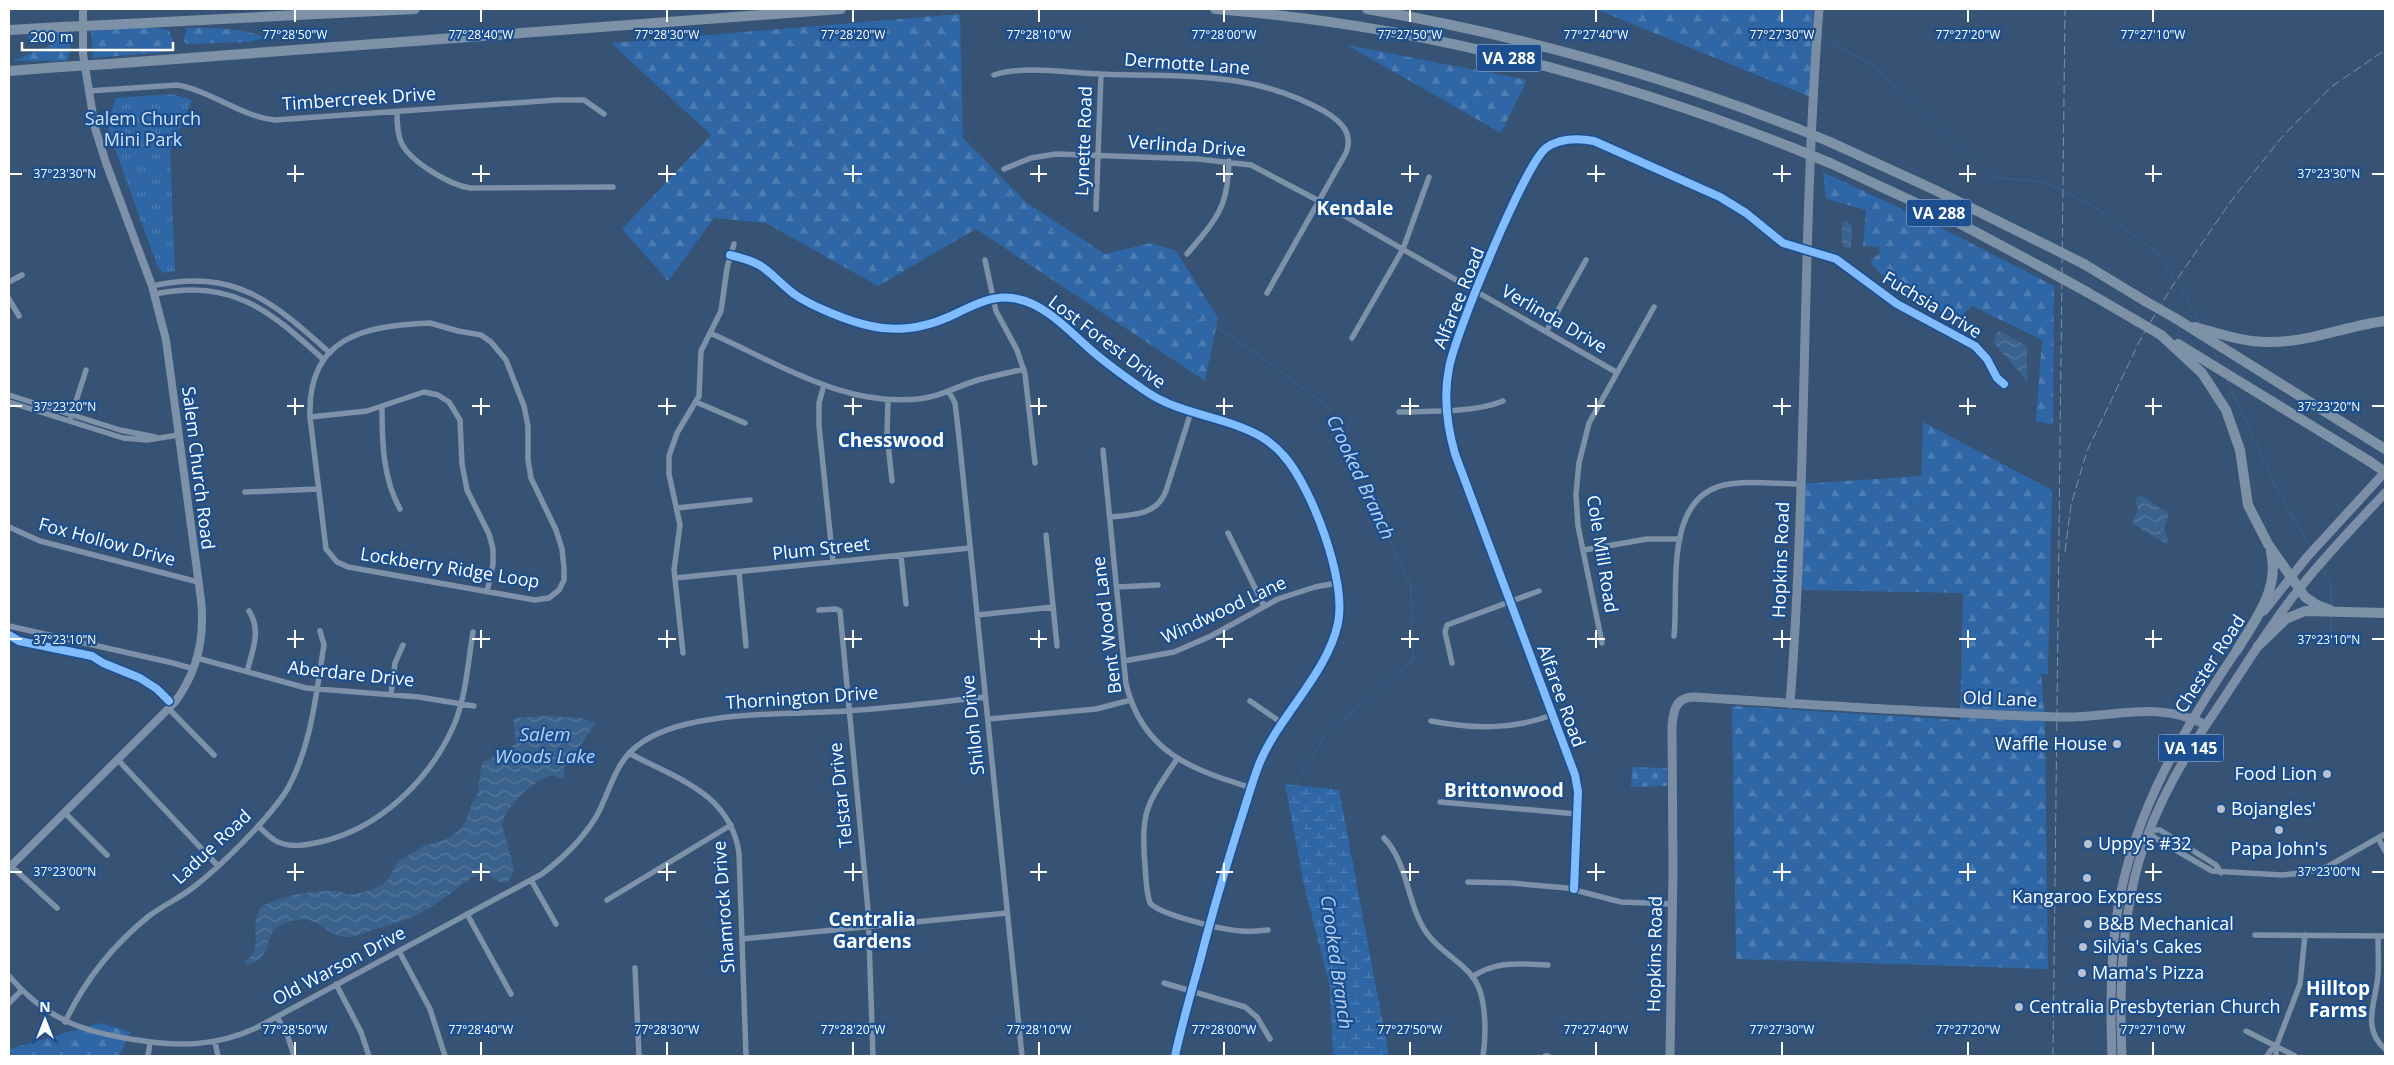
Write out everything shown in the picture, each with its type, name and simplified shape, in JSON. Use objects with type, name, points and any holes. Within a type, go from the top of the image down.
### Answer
[{"type":"highway","points":[[9,30],[415,9]]},
{"type":"highway","points":[[9,71],[841,9]]},
{"type":"highway","name":"VA 288","points":[[1215,9],[1349,25],[1491,53],[1658,99],[1793,148],[1830,163],[1957,222],[2045,269],[2240,380],[2385,472]]},
{"type":"highway","name":"VA 288","points":[[1367,9],[1471,29],[1591,59],[1671,83],[1830,142],[1905,175],[2084,264],[2175,318],[2382,447]]},
{"type":"highway","points":[[2184,324],[2234,338],[2267,342],[2312,338],[2385,321]]},
{"type":"highway","points":[[2161,335],[2202,373],[2226,410],[2240,450],[2248,505],[2268,544],[2290,577],[2311,602],[2330,610]]},
{"type":"highway","points":[[2238,650],[2271,589],[2273,562],[2268,544]]},
{"type":"highway","points":[[2258,646],[2276,627],[2292,616],[2305,611],[2385,612]]},
{"type":"main road","name":"Hopkins Road","points":[[1670,1056],[1672,727],[1674,708],[1681,700],[1689,697],[1790,704],[1800,484],[1807,250],[1819,9]]},
{"type":"main road","name":"Chester Road","points":[[2112,1056],[2112,989],[2115,931],[2120,897],[2141,825],[2162,775],[2193,718],[2290,577],[2385,472]]},
{"type":"main road","name":"Chester Road","points":[[2122,1056],[2122,968],[2126,924],[2135,877],[2150,830],[2167,789],[2258,646],[2299,589],[2385,493]]},
{"type":"main road","name":"Old Lane","points":[[1790,704],[2057,717],[2157,711],[2179,713],[2206,725]]},
{"type":"street","name":"Salem Church Road","points":[[10,867],[169,709],[182,693],[198,658],[202,628],[198,582],[168,349],[155,294],[106,163],[95,128],[83,54],[82,9]]},
{"type":"street","name":"Dermotte Lane","points":[[994,75],[1009,71],[1243,80],[1292,95],[1337,119],[1348,134],[1347,150],[1267,293]]},
{"type":"street","name":"Lynette Road","points":[[1096,209],[1101,74]]},
{"type":"street","name":"Timbercreek Drive","points":[[88,91],[177,85],[190,88],[246,114],[275,120],[579,99],[589,102],[604,114]]},
{"type":"street","points":[[397,112],[399,138],[405,150],[413,158],[455,185],[470,188],[613,187]]},
{"type":"street","name":"Alfaree Road","points":[[1574,889],[1578,792],[1575,775],[1455,454],[1446,410],[1447,382],[1452,354],[1476,292],[1535,161],[1548,147],[1565,140],[1594,141],[1684,179],[1735,206],[1783,243],[1807,250]]},
{"type":"street","name":"Verlinda Drive","points":[[1004,169],[1043,155],[1098,155],[1229,161],[1261,169],[1616,372]]},
{"type":"street","points":[[1187,254],[1221,209],[1227,192],[1229,161]]},
{"type":"street","points":[[1352,338],[1403,249],[1429,177]]},
{"type":"street","points":[[682,653],[675,578],[675,561],[680,525],[669,474],[669,456],[674,438],[696,402],[700,387],[702,351],[724,304],[730,255],[734,244]]},
{"type":"street","name":"Fuchsia Drive","points":[[1807,250],[1836,259],[1897,304],[1975,346],[1987,359],[1997,378],[2004,384]]},
{"type":"street","name":"Lost Forest Drive","points":[[730,255],[748,259],[764,266],[801,298],[850,320],[879,328],[901,329],[923,326],[993,298],[1018,299],[1060,321],[1098,356],[1146,392],[1169,405],[1254,433],[1270,442],[1284,456],[1314,508],[1326,538],[1337,583],[1340,606],[1335,636],[1327,653],[1282,723],[1260,763],[1209,925],[1175,1056]]},
{"type":"street","points":[[985,260],[993,298],[1002,326],[1017,350],[1024,369],[1035,463]]},
{"type":"street","points":[[1546,332],[1586,260]]},
{"type":"street","points":[[9,282],[22,275]]},
{"type":"street","points":[[152,286],[181,281],[216,282],[243,290],[275,306],[330,353]]},
{"type":"street","points":[[155,294],[179,290],[212,290],[242,299],[270,314],[324,360]]},
{"type":"street","points":[[9,299],[19,316]]},
{"type":"street","points":[[270,314],[275,306]]},
{"type":"street","name":"Cole Mill Road","points":[[1602,643],[1577,510],[1579,463],[1589,424],[1616,372],[1654,307]]},
{"type":"street","name":"Lockberry Ridge Loop","points":[[430,322],[458,331],[481,335],[503,354],[527,416],[531,478],[556,530],[562,549],[564,568],[561,586],[555,594],[545,599],[535,600],[348,567],[337,562],[325,546],[310,417],[312,386],[324,360],[352,336],[369,329],[430,322]]},
{"type":"street","points":[[710,333],[824,385],[852,395],[888,400],[926,398],[949,392],[975,381],[1024,369]]},
{"type":"street","points":[[71,418],[86,370]]},
{"type":"street","points":[[824,385],[819,402],[820,426],[833,562]]},
{"type":"street","points":[[310,417],[382,407],[411,394],[424,392],[444,398],[457,412],[465,483],[493,548],[493,565],[487,592]]},
{"type":"street","name":"Shiloh Drive","points":[[949,392],[956,406],[1022,1056]]},
{"type":"street","points":[[9,395],[123,438],[147,440],[156,437],[178,435]]},
{"type":"street","points":[[888,400],[887,434],[892,481]]},
{"type":"street","points":[[1399,412],[1446,410],[1503,401]]},
{"type":"street","points":[[9,402],[71,418]]},
{"type":"street","points":[[696,402],[745,423]]},
{"type":"street","points":[[382,407],[386,472],[400,509]]},
{"type":"street","points":[[1110,517],[1141,514],[1152,509],[1161,501],[1166,491],[1191,412]]},
{"type":"street","name":"Bent Wood Lane","points":[[1103,450],[1124,661],[1131,700],[1148,732],[1176,759],[1202,772],[1252,788]]},
{"type":"street","points":[[1674,636],[1680,539],[1687,512],[1696,499],[1710,490],[1736,483],[1800,484]]},
{"type":"street","points":[[245,492],[318,489]]},
{"type":"street","points":[[677,508],[750,500]]},
{"type":"street","name":"Fox Hollow Drive","points":[[9,527],[40,541],[198,582]]},
{"type":"street","points":[[1228,533],[1264,606]]},
{"type":"street","points":[[1046,535],[1057,646]]},
{"type":"street","points":[[1584,550],[1648,539],[1680,539]]},
{"type":"street","name":"Plum Street","points":[[675,578],[970,548]]},
{"type":"street","points":[[901,556],[906,604]]},
{"type":"street","points":[[740,572],[746,646]]},
{"type":"street","name":"Windwood Lane","points":[[1124,661],[1181,650],[1211,636],[1264,606],[1294,594],[1337,583]]},
{"type":"street","points":[[1117,587],[1158,585]]},
{"type":"street","points":[[1452,663],[1445,632],[1447,625],[1539,591]]},
{"type":"street","points":[[977,615],[1053,607]]},
{"type":"street","name":"Telstar Drive","points":[[820,610],[836,609],[840,611],[868,927],[873,1056]]},
{"type":"street","points":[[247,672],[257,631],[249,611]]},
{"type":"street","points":[[9,626],[194,669]]},
{"type":"street","name":"Ladue Road","points":[[65,1022],[91,975],[116,948],[149,916],[192,888],[258,826],[279,801],[298,767],[306,745],[324,645],[320,631]]},
{"type":"street","points":[[258,826],[277,842],[300,846],[339,837],[377,817],[406,794],[428,768],[453,728],[461,703],[473,632]]},
{"type":"street","points":[[390,694],[395,663],[403,645]]},
{"type":"street","name":"Aberdare Drive","points":[[198,658],[290,685],[316,689],[390,694],[474,706]]},
{"type":"street","name":"Thornington Drive","points":[[629,753],[654,734],[685,723],[794,713],[848,711],[985,697]]},
{"type":"street","points":[[988,719],[1096,709],[1131,700]]},
{"type":"street","points":[[1250,701],[1282,723]]},
{"type":"street","points":[[169,709],[214,755]]},
{"type":"street","points":[[1431,721],[1500,728],[1530,723],[1552,715]]},
{"type":"street","name":"Shamrock Drive","points":[[629,753],[707,795],[721,809],[731,825],[739,853],[746,1056]]},
{"type":"street","name":"Old Warson Drive","points":[[9,976],[21,991],[39,1006],[65,1022],[98,1034],[185,1045],[216,1042],[243,1034],[531,880],[554,865],[580,839],[596,816],[619,766],[629,753]]},
{"type":"street","points":[[1176,759],[1150,800],[1144,818],[1142,837],[1149,899],[1157,910],[1209,925],[1239,931],[1268,930]]},
{"type":"street","points":[[118,760],[217,865]]},
{"type":"street","points":[[1440,802],[1577,814]]},
{"type":"street","points":[[65,813],[107,855]]},
{"type":"street","points":[[606,900],[731,825]]},
{"type":"street","points":[[2141,825],[2150,830],[2155,838],[2161,842],[2212,871],[2282,875],[2314,871],[2330,865],[2385,834]]},
{"type":"street","points":[[2150,830],[2160,830],[2216,865],[2220,872]]},
{"type":"street","points":[[1384,838],[1395,853],[1415,909],[1426,932],[1438,946],[1472,977],[1480,991],[1483,1008],[1483,1056]]},
{"type":"street","points":[[2378,838],[2385,850]]},
{"type":"street","points":[[10,867],[58,908]]},
{"type":"street","points":[[531,880],[556,924]]},
{"type":"street","points":[[1468,882],[1511,883],[1574,889],[1621,902],[1672,904]]},
{"type":"street","points":[[742,939],[1007,913]]},
{"type":"street","points":[[467,914],[511,994]]},
{"type":"street","points":[[2255,934],[2385,936]]},
{"type":"street","points":[[2276,1056],[2276,1047],[2300,984],[2305,935]]},
{"type":"street","points":[[2378,936],[2378,976],[2371,1023],[2376,1039],[2385,1049]]},
{"type":"street","points":[[399,951],[430,1009],[445,1056]]},
{"type":"street","points":[[1472,977],[1497,964],[1548,965]]},
{"type":"street","points":[[635,968],[639,1056]]},
{"type":"street","points":[[1164,983],[1245,1007],[1257,1017],[1270,1039]]},
{"type":"street","points":[[336,984],[361,1032],[369,1056]]},
{"type":"street","points":[[9,1003],[21,991]]},
{"type":"street","points":[[277,1017],[287,1034],[294,1056]]},
{"type":"street","points":[[2246,1031],[2295,1056]]},
{"type":"street","points":[[148,1056],[150,1042]]},
{"type":"street","points":[[216,1042],[218,1056]]},
{"type":"street","points":[[2268,1056],[2270,1050],[2276,1047]]},
{"type":"green space","points":[[1592,9],[1813,9],[1813,98],[1598,10]]},
{"type":"green space","points":[[960,14],[963,138],[1027,203],[1105,254],[1151,243],[1176,251],[1218,318],[1205,381],[976,229],[878,286],[766,223],[714,218],[668,281],[622,229],[711,135],[611,43]]},
{"type":"green space","points":[[160,28],[169,31],[173,40],[172,49],[165,52],[93,58],[91,31]]},
{"type":"green space","points":[[186,28],[239,30],[263,38],[248,42],[187,44],[184,41]]},
{"type":"green space","points":[[60,32],[67,38],[70,45],[67,61],[12,61],[56,43],[31,41],[27,36],[32,33]]},
{"type":"green space","points":[[1347,45],[1527,80],[1501,133]]},
{"type":"green space","name":"Salem Church Mini Park","points":[[172,94],[192,100],[170,150],[175,271],[163,273],[158,268],[108,130],[115,98]]},
{"type":"green space","points":[[1823,172],[1938,226],[2054,286],[2053,425],[2036,421],[2042,340],[1972,306],[1958,319],[1910,296],[1898,288],[1878,271],[1870,261],[1880,253],[1879,247],[1863,246],[1866,210],[1826,199]]},
{"type":"green space","points":[[1923,422],[2052,490],[2048,674],[2041,674],[2045,724],[2048,969],[1736,959],[1732,706],[1960,720],[1963,593],[1802,590],[1800,484],[1921,476]]},
{"type":"green space","points":[[1632,767],[1667,768],[1667,786],[1631,787]]},
{"type":"green space","points":[[1285,784],[1339,790],[1389,1056],[1333,1056],[1330,987],[1304,885]]},
{"type":"green space","points":[[100,1023],[131,1032],[119,1056],[9,1056],[9,1049]]},
{"type":"water","points":[[1844,221],[1847,221],[1852,226],[1851,249],[1844,247],[1841,234]]},
{"type":"water","points":[[2000,331],[2027,346],[2027,381],[1993,342],[1996,334]]},
{"type":"water","points":[[2139,496],[2144,497],[2169,514],[2164,529],[2168,539],[2167,543],[2155,538],[2132,523],[2138,509],[2135,500]]},
{"type":"water","name":"Salem Woods Lake","points":[[544,716],[582,718],[596,723],[564,768],[564,778],[550,776],[536,782],[528,788],[508,811],[502,825],[514,868],[508,881],[500,882],[482,871],[420,914],[354,937],[340,936],[332,933],[312,921],[304,919],[294,920],[275,929],[271,934],[266,951],[262,957],[247,965],[244,962],[251,956],[254,949],[256,921],[262,906],[289,896],[307,892],[336,891],[352,894],[374,889],[387,880],[400,860],[424,846],[453,835],[463,825],[477,796],[482,762],[502,754],[516,743],[513,720],[515,718]]},
{"type":"waterway","name":"Crooked Branch","points":[[948,9],[930,26],[924,39],[952,116],[1027,217],[1164,294],[1257,354],[1328,407],[1411,586],[1413,660],[1326,734],[1289,793],[1330,893],[1350,1021],[1346,1056]]},
{"type":"waterway","points":[[1780,9],[1815,32]]},
{"type":"waterway","points":[[1820,35],[1875,67],[1992,177],[2044,182],[2092,205],[2160,255],[2174,278]]},
{"type":"waterway","points":[[2178,284],[2201,324]]},
{"type":"waterway","points":[[2212,347],[2219,363]]},
{"type":"waterway","points":[[2226,378],[2276,487],[2310,547]]},
{"type":"waterway","points":[[2314,554],[2318,561]]},
{"type":"waterway","points":[[2322,568],[2331,584],[2331,607]]},
{"type":"waterway","points":[[2331,617],[2331,645]]},
{"type":"railway","points":[[2053,1056],[2065,9]]},
{"type":"railway","points":[[2065,552],[2071,505],[2087,451],[2141,338],[2171,288],[2231,201],[2281,138],[2331,87],[2385,50]]},
{"type":"cycle path","points":[[1574,889],[1578,792],[1575,775],[1455,454],[1448,422],[1446,401],[1449,368],[1476,289],[1507,216],[1536,161],[1546,148],[1557,142],[1569,140],[1594,141],[1720,197],[1746,213],[1783,243],[1836,259],[1897,304],[1975,346],[1987,359],[1997,378],[2004,384]]},
{"type":"cycle path","points":[[730,255],[760,265],[794,294],[810,304],[852,321],[880,328],[899,329],[928,324],[995,299],[1012,298],[1035,305],[1055,318],[1111,366],[1160,400],[1246,429],[1267,440],[1284,456],[1306,490],[1325,536],[1332,560],[1337,584],[1338,623],[1333,641],[1324,659],[1279,727],[1257,768],[1215,904],[1175,1056]]},
{"type":"cycle path","points":[[9,635],[19,641],[92,656],[103,663],[140,678],[157,689],[169,701]]},
{"type":"place","name":"Waffle House","points":[[2117,744]]},
{"type":"place","name":"Food Lion","points":[[2327,774]]},
{"type":"place","name":"Bojangles'","points":[[2221,809]]},
{"type":"place","name":"Papa John's","points":[[2279,830]]},
{"type":"place","name":"Uppy's #32","points":[[2088,844]]},
{"type":"place","name":"Kangaroo Express","points":[[2087,878]]},
{"type":"place","name":"B&B Mechanical","points":[[2088,924]]},
{"type":"place","name":"Silvia's Cakes","points":[[2083,947]]},
{"type":"place","name":"Mama's Pizza","points":[[2082,973]]},
{"type":"place","name":"Centralia Presbyterian Church","points":[[2019,1007]]},
{"type":"district","name":"Kendale","points":[[1355,208]]},
{"type":"district","name":"Chesswood","points":[[891,440]]},
{"type":"district","name":"Brittonwood","points":[[1504,790]]},
{"type":"district","name":"Centralia Gardens","points":[[872,930]]},
{"type":"district","name":"Hilltop Farms","points":[[2338,999]]}]
